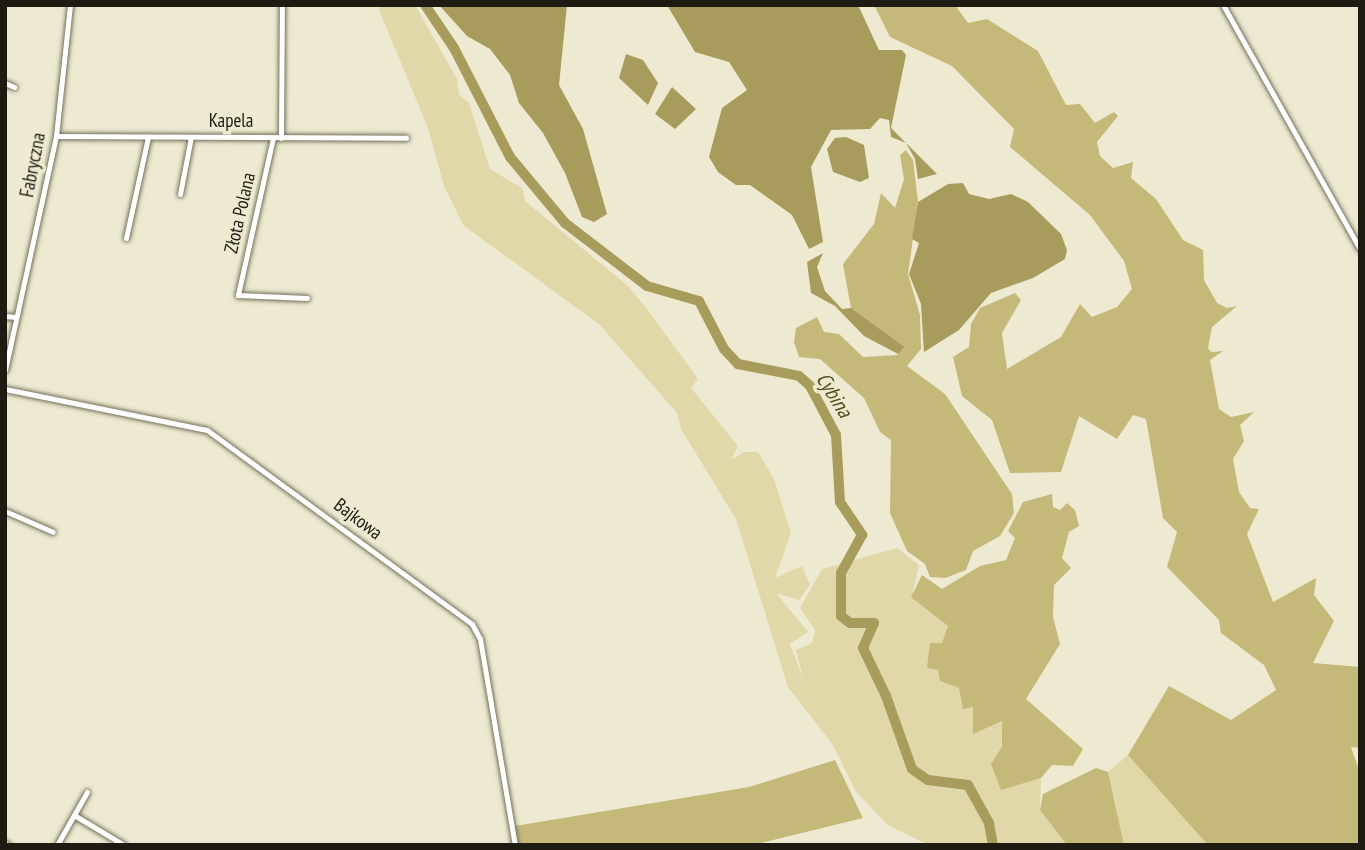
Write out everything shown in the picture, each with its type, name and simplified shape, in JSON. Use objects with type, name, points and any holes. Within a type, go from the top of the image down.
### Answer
[{"type":"street","name":"Fabryczna","points":[[5,370],[55,136],[70,5]]},
{"type":"street","points":[[281,138],[282,5]]},
{"type":"street","points":[[1223,5],[1278,108],[1360,249]]},
{"type":"street","points":[[5,83],[14,87]]},
{"type":"street","name":"Kapela","points":[[55,136],[406,138]]},
{"type":"street","points":[[126,238],[148,136]]},
{"type":"street","points":[[180,194],[191,137]]},
{"type":"street","name":"Złota Polana","points":[[273,138],[238,295],[307,298]]},
{"type":"street","points":[[5,316],[16,317]]},
{"type":"street","name":"Bajkowa","points":[[5,389],[207,430],[472,624],[480,639],[515,845]]},
{"type":"street","points":[[5,511],[53,532]]},
{"type":"street","points":[[57,845],[87,792]]},
{"type":"street","points":[[74,816],[124,845]]},
{"type":"shaded area","points":[[377,5],[415,5],[457,79],[459,95],[469,103],[490,169],[522,188],[525,201],[628,286],[648,310],[698,379],[691,388],[738,446],[731,460],[744,452],[758,452],[774,479],[791,533],[775,578],[802,566],[810,585],[799,600],[776,593],[808,632],[790,644],[803,678],[796,650],[812,643],[815,630],[800,608],[822,569],[897,548],[919,565],[912,597],[948,626],[938,670],[940,681],[959,688],[973,707],[1002,720],[1001,789],[1041,778],[1040,810],[1067,845],[929,845],[889,826],[856,792],[833,745],[788,687],[736,519],[681,429],[677,413],[600,325],[463,225],[444,186],[428,128]]},
{"type":"shaded area","points":[[439,5],[567,5],[559,85],[583,129],[607,214],[594,222],[582,217],[565,173],[543,133],[519,103],[510,75],[490,49],[467,36]]},
{"type":"shaded area","points":[[667,5],[858,5],[879,50],[902,50],[906,55],[891,128],[906,143],[891,137],[889,120],[880,118],[870,129],[831,130],[811,167],[823,242],[809,249],[792,215],[750,185],[736,185],[718,172],[709,157],[722,108],[747,90],[729,62],[695,52]]},
{"type":"shaded area","points":[[874,5],[955,5],[968,23],[987,19],[1038,51],[1066,105],[1080,104],[1095,123],[1114,112],[1118,116],[1097,142],[1100,156],[1113,168],[1133,162],[1131,178],[1156,199],[1183,240],[1203,250],[1204,280],[1217,303],[1227,308],[1237,306],[1212,327],[1208,348],[1211,352],[1223,351],[1210,360],[1219,409],[1231,417],[1254,412],[1240,425],[1244,441],[1233,459],[1239,492],[1250,508],[1259,509],[1247,534],[1273,602],[1316,578],[1314,595],[1334,621],[1313,663],[1360,667],[1360,748],[1351,747],[1360,773],[1360,845],[1208,845],[1128,755],[1169,686],[1231,720],[1276,690],[1264,665],[1221,633],[1219,620],[1167,567],[1177,532],[1163,518],[1146,419],[1133,415],[1117,439],[1079,416],[1061,472],[1010,473],[992,420],[962,396],[953,357],[969,347],[971,324],[980,308],[1015,293],[1021,300],[1002,333],[1007,369],[1061,337],[1080,304],[1092,317],[1117,307],[1132,289],[1124,261],[1090,215],[1010,147],[1014,129],[952,66],[890,37]]},
{"type":"shaded area","points":[[626,54],[643,60],[658,83],[648,105],[619,78]]},
{"type":"shaded area","points":[[672,87],[696,109],[675,129],[655,114]]},
{"type":"shaded area","points":[[846,137],[864,145],[869,178],[860,182],[833,172],[827,149],[835,138]]},
{"type":"shaded area","points":[[906,143],[937,174],[918,179],[915,159]]},
{"type":"shaded area","points":[[906,150],[913,160],[918,202],[908,274],[920,315],[921,349],[907,366],[945,394],[1012,494],[1014,513],[1000,536],[973,551],[966,570],[945,578],[930,577],[925,564],[907,551],[890,513],[891,440],[880,432],[864,398],[820,359],[799,357],[794,342],[796,328],[817,317],[824,332],[839,334],[863,357],[897,355],[905,347],[851,308],[843,264],[874,224],[881,193],[895,208],[904,179],[900,155]]},
{"type":"shaded area","points":[[963,183],[969,194],[989,199],[1011,194],[1028,202],[1061,234],[1067,250],[1065,259],[1033,278],[991,293],[959,330],[924,352],[921,304],[909,274],[919,243],[912,239],[918,202],[948,184]]},
{"type":"shaded area","points":[[823,253],[817,267],[825,291],[842,309],[851,308],[905,347],[898,354],[864,336],[835,306],[811,293],[807,262]]},
{"type":"shaded area","points":[[1052,494],[1053,507],[1060,510],[1067,503],[1075,510],[1079,526],[1069,532],[1062,558],[1071,568],[1054,585],[1053,617],[1060,644],[1026,699],[1083,749],[1073,766],[1052,765],[1041,778],[1001,790],[991,764],[1002,747],[1002,721],[973,734],[973,707],[963,709],[959,688],[940,681],[938,670],[927,668],[930,643],[942,643],[948,626],[911,597],[922,575],[942,589],[980,566],[1006,560],[1015,538],[1008,531],[1023,502]]},
{"type":"shaded area","points":[[1128,755],[1194,825],[1208,845],[1124,845],[1108,772]]},
{"type":"shaded area","points":[[835,760],[863,818],[757,844],[519,845],[515,826],[749,787]]},
{"type":"shaded area","points":[[1096,768],[1108,772],[1124,845],[1067,845],[1040,810],[1043,794]]},
{"type":"waterway","name":"Cybina","points":[[425,5],[454,48],[510,157],[565,223],[647,286],[699,301],[724,349],[738,364],[799,376],[810,386],[836,435],[840,502],[862,535],[841,573],[841,616],[850,623],[874,623],[863,648],[886,696],[912,769],[928,780],[968,785],[989,823],[993,845]]}]
